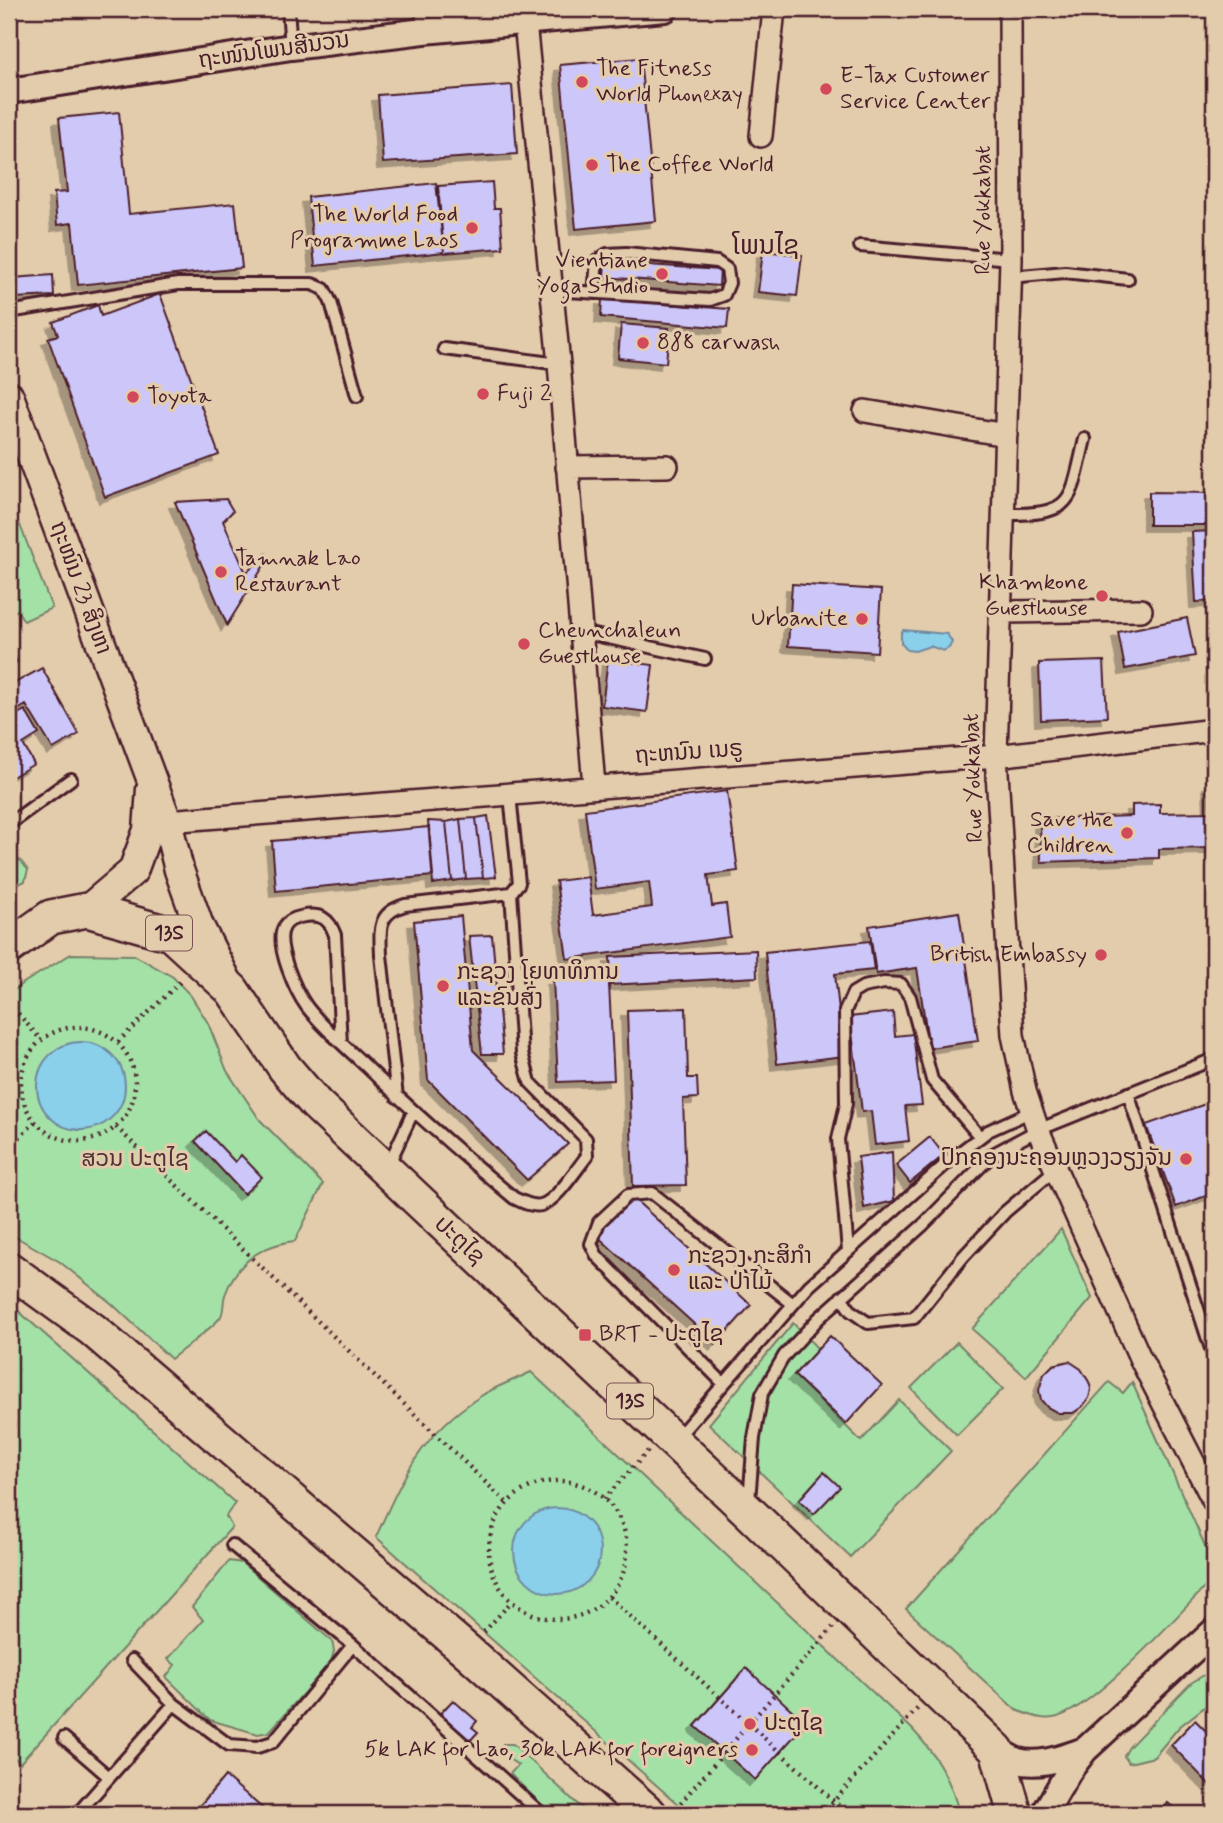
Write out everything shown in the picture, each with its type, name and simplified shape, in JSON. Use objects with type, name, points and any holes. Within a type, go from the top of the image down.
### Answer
[{"type":"highway","name":"ປະຕູໄຊ","points":[[9,947],[51,917],[88,910],[171,934],[232,990],[259,1031],[316,1104],[997,1749]]},
{"type":"highway","name":"13S","points":[[9,915],[51,917]]},
{"type":"highway","points":[[13,1274],[93,1330],[467,1651],[650,1814]]},
{"type":"highway","points":[[997,1749],[1015,1814]]},
{"type":"main road","name":"ຖະໜົນ 23 ສິງຫາ","points":[[9,396],[152,779],[199,926],[232,990]]},
{"type":"main road","name":"ຖະໜົນ 23 ສິງຫາ","points":[[88,910],[133,871],[148,830],[152,779]]},
{"type":"street","name":"ຖະໜົນໂພນສີນວນ","points":[[9,91],[291,47],[423,20],[525,22],[565,13],[665,9]]},
{"type":"street","points":[[761,136],[774,9]]},
{"type":"street","name":"Rue Yokkabat","points":[[1010,9],[1011,268],[996,756],[1013,1035],[1025,1091],[1055,1169],[1141,1360],[1214,1502]]},
{"type":"street","points":[[525,22],[559,364],[594,786]]},
{"type":"street","points":[[865,411],[1006,435]]},
{"type":"street","points":[[567,467],[667,466]]},
{"type":"street","points":[[1001,612],[1141,610]]},
{"type":"street","name":"ຖະຫນົນ ເນຣູ","points":[[167,821],[996,756],[1214,730]]},
{"type":"street","points":[[1044,1814],[1085,1749],[1214,1631]]},
{"type":"street","points":[[997,1749],[1017,1760],[1039,1762],[1062,1758],[1085,1749]]},
{"type":"lane","points":[[289,9],[291,47]]},
{"type":"lane","points":[[860,246],[1011,268],[1128,279]]},
{"type":"lane","points":[[552,290],[594,293],[710,300],[724,295],[729,283],[727,269],[717,262],[626,253],[607,254],[597,261],[594,293]]},
{"type":"lane","points":[[9,312],[178,284],[312,284],[324,289],[331,302],[357,396]]},
{"type":"lane","points":[[444,349],[559,364]]},
{"type":"lane","points":[[1004,514],[1040,514],[1058,508],[1072,494],[1085,439]]},
{"type":"lane","points":[[581,632],[705,659]]},
{"type":"lane","points":[[9,824],[71,779]]},
{"type":"lane","points":[[341,1043],[335,935],[330,924],[321,917],[306,916],[290,920],[282,934],[290,977],[306,1006],[341,1043],[413,1112],[514,1199],[540,1206],[550,1201],[587,1156],[586,1139],[530,1082],[522,1053],[511,893],[519,883],[509,795]]},
{"type":"lane","points":[[397,1097],[381,955],[380,935],[384,917],[393,908],[405,905],[511,893]]},
{"type":"lane","points":[[9,909],[9,915]]},
{"type":"lane","points":[[848,1251],[838,1139],[846,1104],[845,1011],[853,993],[863,987],[901,984],[910,997],[932,1080],[980,1137]]},
{"type":"lane","points":[[669,1437],[724,1384],[809,1286],[988,1131],[1035,1121],[1128,1093],[1214,1059]]},
{"type":"lane","points":[[1128,1093],[1214,1358]]},
{"type":"lane","points":[[385,1171],[413,1112]]},
{"type":"lane","points":[[748,1511],[754,1438],[762,1394],[784,1356],[841,1297],[923,1226],[993,1154],[1035,1121]]},
{"type":"lane","points":[[841,1297],[851,1311],[868,1323],[914,1318],[963,1257],[1005,1212],[1055,1169]]},
{"type":"lane","points":[[724,1384],[597,1256],[591,1244],[599,1222],[628,1195],[652,1193],[793,1304]]},
{"type":"lane","points":[[233,1545],[353,1645],[542,1814]]},
{"type":"lane","points":[[132,1660],[174,1704],[229,1745],[257,1747],[273,1742],[353,1645]]},
{"type":"lane","points":[[77,1814],[174,1704]]},
{"type":"lane","points":[[64,1738],[109,1777]]},
{"type":"path","points":[[118,1042],[202,962]]},
{"type":"path","points":[[9,1003],[41,1040]]},
{"type":"path","points":[[88,1027],[104,1032],[118,1042],[129,1057],[135,1075],[135,1095],[128,1112],[116,1127],[101,1137],[83,1141],[66,1140],[49,1133],[35,1122],[26,1106],[21,1088],[23,1071],[30,1054],[41,1040],[55,1031],[88,1027]]},
{"type":"path","points":[[9,1148],[35,1122]]},
{"type":"path","points":[[116,1127],[507,1503]]},
{"type":"path","points":[[604,1499],[669,1437]]},
{"type":"path","points":[[565,1481],[586,1487],[604,1499],[618,1516],[626,1536],[627,1558],[621,1578],[610,1597],[593,1611],[572,1618],[551,1619],[530,1613],[512,1602],[498,1584],[490,1553],[495,1521],[507,1503],[524,1490],[544,1482],[565,1481]]},
{"type":"path","points":[[610,1597],[848,1814]]},
{"type":"path","points":[[467,1651],[512,1602]]},
{"type":"path","points":[[670,1814],[850,1608]]},
{"type":"path","points":[[822,1814],[935,1689]]},
{"type":"green space","points":[[20,525],[52,608],[24,621],[17,610],[9,614],[9,529]]},
{"type":"green space","points":[[20,860],[28,870],[25,881],[9,889],[9,863]]},
{"type":"green space","name":"ສວນ ປະຕູໄຊ","points":[[71,954],[134,955],[173,977],[191,996],[208,1023],[227,1071],[260,1120],[323,1184],[295,1241],[271,1246],[243,1264],[230,1283],[218,1320],[171,1359],[111,1303],[60,1262],[9,1233],[9,995],[20,985]]},
{"type":"green space","points":[[1061,1229],[1092,1298],[1026,1377],[972,1329]]},
{"type":"green space","points":[[9,1306],[15,1308],[235,1503],[226,1516],[232,1527],[20,1763],[9,1753]]},
{"type":"green space","points":[[793,1323],[818,1349],[794,1375],[861,1441],[899,1400],[951,1451],[850,1557],[709,1424]]},
{"type":"green space","points":[[957,1342],[1003,1389],[957,1435],[911,1388]]},
{"type":"green space","points":[[531,1372],[911,1728],[928,1747],[941,1768],[952,1790],[959,1814],[689,1814],[376,1537],[406,1475],[429,1441],[444,1425],[487,1392]]},
{"type":"green space","points":[[1109,1382],[1123,1393],[1132,1382],[1214,1566],[1214,1578],[1136,1657],[1090,1698],[1070,1712],[1053,1718],[1039,1717],[1016,1710],[906,1609]]},
{"type":"green space","points":[[229,1561],[242,1563],[332,1641],[334,1651],[331,1662],[269,1732],[258,1734],[210,1720],[166,1677],[175,1665],[168,1659],[203,1620],[192,1607]]},
{"type":"green space","points":[[1204,1675],[1214,1690],[1207,1705],[1179,1727],[1154,1757],[1129,1763],[1124,1756],[1129,1747],[1191,1683]]},
{"type":"green space","points":[[503,1744],[513,1744],[588,1814],[551,1814],[510,1774],[518,1765],[501,1754]]},
{"type":"water","points":[[903,630],[947,634],[952,642],[949,648],[943,651],[930,646],[915,651],[907,650],[901,643]]},
{"type":"water","points":[[81,1042],[98,1046],[112,1055],[121,1069],[125,1086],[121,1103],[112,1117],[98,1126],[81,1130],[64,1126],[50,1117],[41,1103],[37,1086],[41,1069],[50,1055],[64,1046]]},
{"type":"water","points":[[557,1508],[581,1515],[593,1527],[600,1551],[593,1575],[581,1587],[557,1594],[533,1587],[521,1575],[514,1551],[521,1527],[533,1515]]},
{"type":"building","points":[[640,58],[656,221],[576,229],[560,65]]},
{"type":"building","points":[[512,85],[517,154],[383,163],[378,95]]},
{"type":"building","points":[[119,112],[129,214],[235,203],[242,268],[78,285],[72,223],[57,225],[54,193],[67,192],[59,118]]},
{"type":"building","name":"The World Food Programme Laos","points":[[492,182],[494,208],[500,208],[503,248],[444,253],[438,186]]},
{"type":"building","points":[[436,183],[444,252],[315,266],[308,197]]},
{"type":"building","points":[[763,251],[802,255],[797,296],[758,292]]},
{"type":"building","name":"Vientiane Yoga Studio","points":[[605,262],[720,270],[719,286],[604,277]]},
{"type":"building","points":[[53,275],[54,296],[14,298],[12,278]]},
{"type":"building","name":"Toyota","points":[[160,294],[219,455],[105,497],[48,338],[58,335],[53,322],[98,305],[101,316]]},
{"type":"building","points":[[602,299],[729,309],[727,328],[601,317]]},
{"type":"building","name":"888 carwash","points":[[621,324],[669,328],[666,363],[618,358]]},
{"type":"building","points":[[1149,492],[1214,493],[1214,525],[1149,525]]},
{"type":"building","points":[[226,499],[233,511],[223,521],[246,573],[266,554],[268,559],[227,625],[175,502]]},
{"type":"building","points":[[1214,531],[1214,601],[1196,602],[1192,532]]},
{"type":"building","points":[[792,584],[881,590],[877,652],[788,646]]},
{"type":"building","points":[[1187,618],[1195,656],[1125,669],[1118,632]]},
{"type":"building","points":[[9,646],[17,662],[9,665]]},
{"type":"building","points":[[608,659],[653,665],[647,712],[602,706]]},
{"type":"building","points":[[1104,661],[1107,717],[1041,720],[1039,663]]},
{"type":"building","points":[[42,668],[79,734],[53,749],[26,705],[9,715],[9,686]]},
{"type":"building","points":[[25,710],[39,734],[23,744],[34,764],[9,779],[9,719]]},
{"type":"building","name":"Save the Children","points":[[1209,783],[1214,783],[1214,848],[1159,849],[1159,858],[1041,862],[1040,819],[1132,816],[1132,805],[1160,804],[1160,813],[1210,812]]},
{"type":"building","points":[[727,791],[738,871],[708,875],[712,906],[726,904],[730,937],[567,959],[556,881],[588,877],[593,915],[652,907],[649,882],[595,889],[585,810]]},
{"type":"building","points":[[488,816],[496,877],[483,878],[476,818]]},
{"type":"building","points":[[476,818],[483,878],[466,879],[460,819]]},
{"type":"building","points":[[460,819],[466,879],[452,881],[446,822]]},
{"type":"building","points":[[428,821],[446,822],[452,881],[433,884]]},
{"type":"building","points":[[429,827],[433,876],[276,891],[272,841]]},
{"type":"building","points":[[959,912],[978,1041],[929,1048],[917,968],[876,974],[869,926]]},
{"type":"building","name":"ກະຊວງ ໂຍທາທິການ ແລະຂົນສົ່ງ","points":[[461,916],[473,1050],[568,1144],[527,1180],[428,1080],[414,921]]},
{"type":"building","points":[[492,935],[503,1054],[482,1054],[469,936]]},
{"type":"building","points":[[870,941],[874,970],[835,974],[844,1056],[777,1064],[765,952]]},
{"type":"building","points":[[756,950],[757,977],[609,985],[614,1080],[558,1082],[553,979],[611,976],[610,957]]},
{"type":"building","points":[[686,1008],[688,1078],[697,1078],[698,1098],[683,1099],[686,1185],[633,1186],[627,1010]]},
{"type":"building","points":[[893,1012],[895,1036],[913,1034],[922,1105],[905,1106],[909,1141],[875,1145],[871,1111],[862,1112],[850,1017]]},
{"type":"building","name":"ປົກຄອງນະຄອນຫຼວງວຽງຈັນ","points":[[1214,1101],[1214,1193],[1176,1207],[1146,1125]]},
{"type":"building","points":[[206,1131],[235,1162],[241,1155],[262,1177],[244,1194],[195,1141]]},
{"type":"building","points":[[930,1137],[944,1155],[910,1183],[896,1165]]},
{"type":"building","points":[[892,1152],[894,1201],[864,1208],[858,1157]]},
{"type":"building","name":"ກະຊວງ ກະສິກຳ ແລະ ປ່າໄມ້","points":[[631,1196],[751,1305],[716,1344],[596,1235]]},
{"type":"building","points":[[830,1336],[882,1385],[846,1424],[794,1375]]},
{"type":"building","points":[[1069,1361],[1081,1369],[1091,1389],[1089,1398],[1082,1407],[1073,1413],[1058,1413],[1041,1400],[1039,1390],[1044,1374],[1053,1365]]},
{"type":"building","points":[[824,1472],[840,1487],[814,1514],[799,1500]]},
{"type":"building","name":"ປະຕູໄຊ","points":[[746,1668],[806,1723],[755,1780],[695,1726]]},
{"type":"building","points":[[453,1700],[477,1721],[472,1727],[478,1732],[467,1744],[437,1717]]},
{"type":"building","points":[[1195,1720],[1206,1731],[1213,1724],[1214,1726],[1214,1789],[1171,1745]]},
{"type":"building","points":[[225,1776],[269,1814],[193,1814]]},
{"type":"building","points":[[1168,1803],[1181,1814],[1158,1814]]},
{"type":"place","name":"The Fitness World Phonexay","points":[[582,82]]},
{"type":"place","name":"E-Tax Customer Service Center","points":[[826,89]]},
{"type":"place","name":"The Coffee World","points":[[592,165]]},
{"type":"place","name":"The World Food Programme Laos","points":[[472,228]]},
{"type":"place","name":"Vientiane Yoga Studio","points":[[662,274]]},
{"type":"place","name":"888 carwash","points":[[643,343]]},
{"type":"place","name":"Fuji 2","points":[[483,394]]},
{"type":"place","name":"Toyota","points":[[133,397]]},
{"type":"place","name":"Tamnak Lao Restaurant","points":[[221,572]]},
{"type":"place","name":"Khamkone Guesthouse","points":[[1102,596]]},
{"type":"place","name":"Urbanite","points":[[862,619]]},
{"type":"place","name":"Cheunchaleun Guesthouse","points":[[524,644]]},
{"type":"place","name":"Save the Children","points":[[1127,833]]},
{"type":"place","name":"British Embassy","points":[[1101,955]]},
{"type":"place","name":"ກະຊວງ ໂຍທາທິການ ແລະຂົນສົ່ງ","points":[[443,986]]},
{"type":"place","name":"ປົກຄອງນະຄອນຫຼວງວຽງຈັນ","points":[[1186,1159]]},
{"type":"place","name":"ກະຊວງ ກະສິກຳ ແລະ ປ່າໄມ້","points":[[674,1270]]},
{"type":"place","name":"BRT - ປະຕູໄຊ","points":[[585,1335]]},
{"type":"place","name":"ປະຕູໄຊ","points":[[750,1724]]},
{"type":"place","name":"5k LAK for Lao, 30k LAK for foreigners","points":[[752,1750]]},
{"type":"district","name":"ໂພນໄຊ","points":[[766,247]]}]
